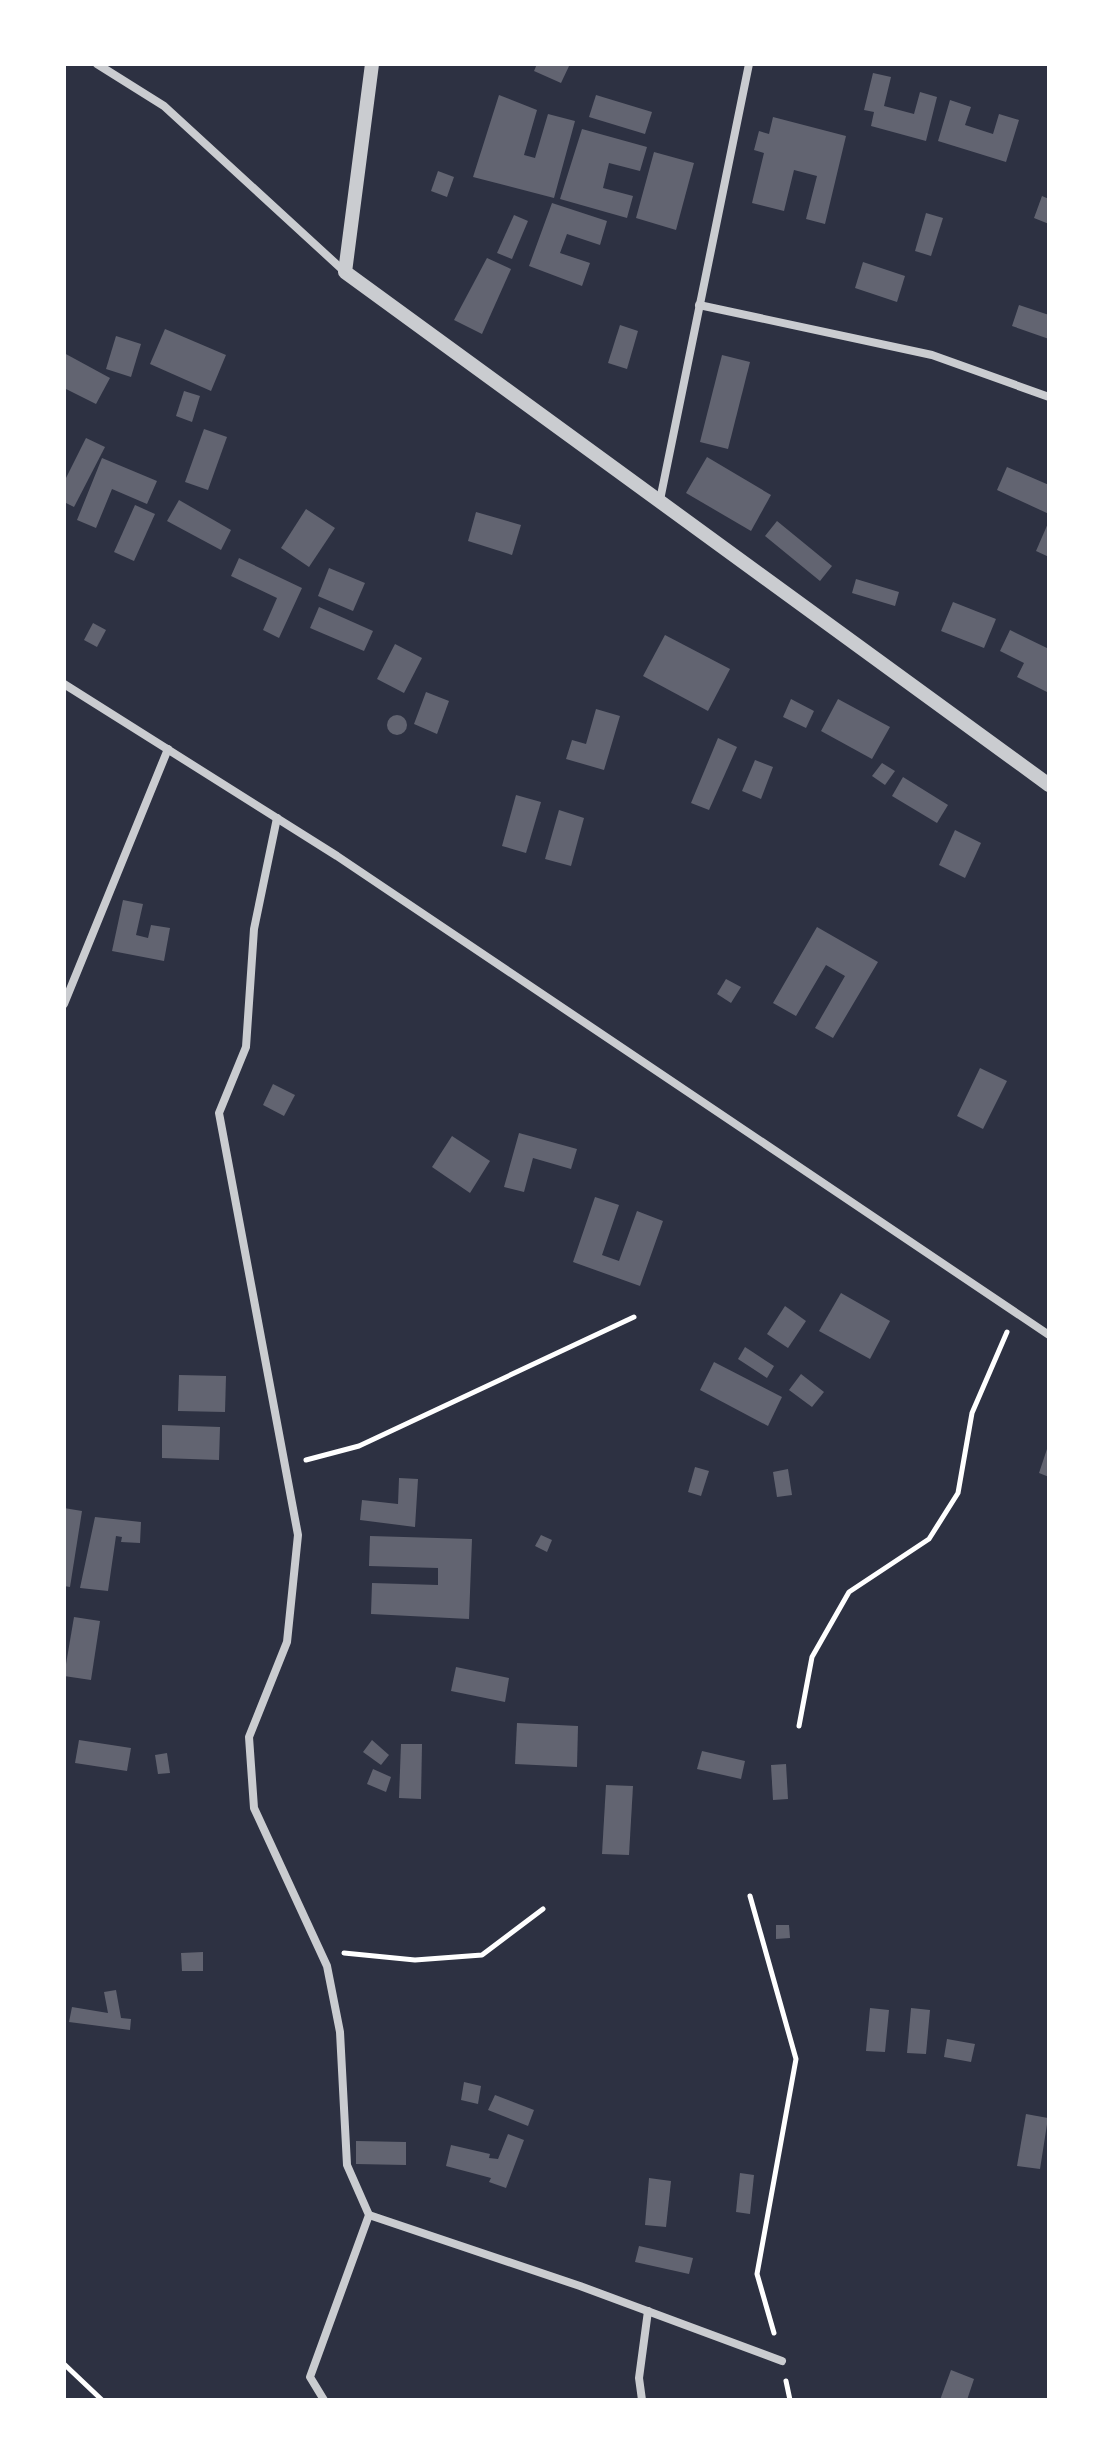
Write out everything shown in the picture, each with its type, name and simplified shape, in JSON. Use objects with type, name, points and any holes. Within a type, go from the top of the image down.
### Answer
[{"type":"street","points":[[97,64],[164,106],[345,272],[1049,785]]},
{"type":"street","points":[[345,272],[372,64]]},
{"type":"street","points":[[660,500],[749,64]]},
{"type":"street","points":[[699,305],[932,355],[1049,397]]},
{"type":"street","points":[[64,684],[277,818],[1049,1335]]},
{"type":"street","points":[[64,1004],[168,749]]},
{"type":"street","points":[[277,818],[254,929],[246,1047],[219,1113],[298,1535],[287,1642],[249,1737],[254,1808],[327,1966],[340,2032],[347,2165],[369,2215],[310,2377],[324,2400]]},
{"type":"street","points":[[369,2215],[648,2311],[782,2361]]},
{"type":"street","points":[[642,2400],[639,2378],[648,2311]]},
{"type":"path","points":[[799,1726],[812,1657],[849,1592],[929,1539],[958,1493],[972,1413],[1016,1313]]},
{"type":"path","points":[[285,1466],[359,1446],[634,1317]]},
{"type":"path","points":[[750,1896],[796,2059],[757,2274],[790,2400]]},
{"type":"path","points":[[319,1950],[415,1960],[482,1955],[543,1909]]},
{"type":"path","points":[[64,2364],[102,2400]]},
{"type":"building","points":[[537,64],[570,64],[561,83],[534,71]]},
{"type":"building","points":[[873,73],[891,77],[884,106],[914,114],[920,92],[937,97],[926,141],[871,126],[874,112],[864,110]]},
{"type":"building","points":[[499,95],[537,110],[524,155],[535,158],[548,114],[575,121],[554,198],[473,177]]},
{"type":"building","points":[[596,95],[652,112],[645,134],[589,117]]},
{"type":"building","points":[[950,100],[971,107],[965,125],[993,134],[999,114],[1019,120],[1006,162],[938,141]]},
{"type":"building","points":[[773,117],[846,136],[825,224],[806,219],[817,176],[794,170],[784,211],[752,203],[764,153],[754,150],[759,131],[769,134]]},
{"type":"building","points":[[582,129],[647,147],[640,171],[609,163],[603,188],[633,196],[627,218],[560,199]]},
{"type":"building","points":[[654,152],[694,163],[676,230],[636,218]]},
{"type":"building","points":[[438,171],[454,177],[447,197],[431,191]]},
{"type":"building","points":[[1042,196],[1049,199],[1049,224],[1034,218]]},
{"type":"building","points":[[552,203],[607,221],[600,245],[567,234],[560,253],[590,263],[582,286],[529,266]]},
{"type":"building","points":[[926,213],[943,218],[931,256],[915,251]]},
{"type":"building","points":[[514,215],[528,221],[512,259],[497,253]]},
{"type":"building","points":[[487,258],[511,269],[482,334],[454,320]]},
{"type":"building","points":[[863,262],[905,276],[897,302],[855,288]]},
{"type":"building","points":[[1019,305],[1049,315],[1049,339],[1012,326]]},
{"type":"building","points":[[620,325],[638,331],[627,369],[608,363]]},
{"type":"building","points":[[165,329],[226,355],[211,391],[150,364]]},
{"type":"building","points":[[116,336],[141,344],[131,377],[106,369]]},
{"type":"building","points":[[64,353],[110,378],[96,404],[64,388]]},
{"type":"building","points":[[722,355],[750,362],[728,449],[700,442]]},
{"type":"building","points":[[184,391],[200,396],[192,422],[176,416]]},
{"type":"building","points":[[204,429],[227,437],[208,490],[185,482]]},
{"type":"building","points":[[86,438],[105,447],[74,507],[64,502],[64,482]]},
{"type":"building","points":[[707,457],[771,495],[751,531],[686,493]]},
{"type":"building","points":[[102,458],[157,481],[147,504],[112,489],[96,528],[77,520]]},
{"type":"building","points":[[1007,467],[1049,485],[1049,514],[997,490]]},
{"type":"building","points":[[179,500],[231,530],[221,550],[167,521]]},
{"type":"building","points":[[135,505],[155,514],[134,561],[114,552]]},
{"type":"building","points":[[306,509],[335,528],[309,567],[281,548]]},
{"type":"building","points":[[476,512],[521,525],[512,555],[468,541]]},
{"type":"building","points":[[777,521],[832,566],[820,581],[765,536]]},
{"type":"building","points":[[1049,521],[1049,557],[1036,551]]},
{"type":"building","points":[[239,558],[302,588],[279,638],[263,630],[277,598],[231,576]]},
{"type":"building","points":[[329,568],[365,583],[353,611],[318,596]]},
{"type":"building","points":[[856,579],[899,592],[895,606],[852,593]]},
{"type":"building","points":[[953,602],[996,619],[984,648],[941,631]]},
{"type":"building","points":[[319,607],[373,631],[364,651],[310,628]]},
{"type":"building","points":[[93,623],[106,630],[97,647],[84,640]]},
{"type":"building","points":[[1010,630],[1049,649],[1049,693],[1017,677],[1024,663],[1000,651]]},
{"type":"building","points":[[665,635],[730,669],[708,711],[643,676]]},
{"type":"building","points":[[395,644],[422,658],[404,693],[377,679]]},
{"type":"building","points":[[426,692],[449,701],[437,734],[414,724]]},
{"type":"building","points":[[791,699],[814,711],[806,728],[783,717]]},
{"type":"building","points":[[838,699],[890,727],[872,759],[821,731]]},
{"type":"building","points":[[596,709],[620,716],[604,770],[566,759],[572,740],[586,744]]},
{"type":"building","points":[[397,715],[404,718],[407,725],[404,732],[397,735],[390,732],[387,725],[390,718]]},
{"type":"building","points":[[718,738],[737,747],[709,810],[691,803]]},
{"type":"building","points":[[755,760],[773,767],[761,799],[742,791]]},
{"type":"building","points":[[882,763],[895,771],[885,785],[872,776]]},
{"type":"building","points":[[903,777],[948,805],[937,823],[892,796]]},
{"type":"building","points":[[516,795],[541,802],[526,853],[502,846]]},
{"type":"building","points":[[559,810],[584,818],[571,866],[545,859]]},
{"type":"building","points":[[955,830],[981,843],[965,878],[939,865]]},
{"type":"building","points":[[123,900],[143,904],[136,935],[148,938],[151,925],[170,928],[164,961],[112,951]]},
{"type":"building","points":[[817,927],[878,962],[833,1038],[815,1028],[845,976],[826,965],[796,1016],[773,1003]]},
{"type":"building","points":[[726,979],[741,987],[731,1003],[717,994]]},
{"type":"building","points":[[980,1068],[1007,1081],[983,1129],[957,1116]]},
{"type":"building","points":[[273,1084],[295,1095],[284,1116],[263,1105]]},
{"type":"building","points":[[519,1133],[577,1149],[571,1169],[533,1158],[524,1192],[504,1187]]},
{"type":"building","points":[[452,1136],[490,1161],[470,1193],[432,1167]]},
{"type":"building","points":[[595,1197],[619,1205],[602,1255],[619,1261],[637,1211],[663,1221],[640,1286],[573,1262]]},
{"type":"building","points":[[841,1293],[890,1321],[870,1359],[819,1331]]},
{"type":"building","points":[[785,1306],[806,1321],[788,1348],[767,1334]]},
{"type":"building","points":[[745,1347],[774,1366],[767,1378],[738,1359]]},
{"type":"building","points":[[714,1362],[782,1397],[768,1426],[700,1390]]},
{"type":"building","points":[[801,1374],[824,1392],[812,1407],[789,1390]]},
{"type":"building","points":[[179,1375],[226,1376],[225,1412],[178,1411]]},
{"type":"building","points":[[162,1425],[220,1427],[219,1460],[162,1458]]},
{"type":"building","points":[[1049,1443],[1049,1477],[1039,1473]]},
{"type":"building","points":[[695,1467],[709,1471],[701,1496],[688,1492]]},
{"type":"building","points":[[788,1469],[792,1495],[777,1497],[773,1472]]},
{"type":"building","points":[[399,1478],[418,1479],[415,1527],[360,1520],[362,1500],[398,1504]]},
{"type":"building","points":[[64,1508],[82,1511],[70,1587],[64,1586]]},
{"type":"building","points":[[95,1517],[141,1522],[140,1543],[121,1542],[122,1537],[116,1536],[108,1591],[80,1588]]},
{"type":"building","points":[[541,1535],[552,1540],[547,1552],[535,1546]]},
{"type":"building","points":[[370,1536],[472,1539],[469,1619],[371,1614],[372,1583],[438,1585],[438,1568],[369,1566]]},
{"type":"building","points":[[74,1617],[100,1621],[91,1680],[64,1676]]},
{"type":"building","points":[[456,1667],[509,1678],[505,1702],[451,1691]]},
{"type":"building","points":[[517,1723],[578,1726],[577,1767],[515,1764]]},
{"type":"building","points":[[79,1740],[131,1748],[127,1771],[75,1763]]},
{"type":"building","points":[[372,1740],[389,1755],[381,1765],[363,1752]]},
{"type":"building","points":[[401,1744],[422,1744],[421,1799],[399,1798]]},
{"type":"building","points":[[702,1751],[745,1761],[741,1779],[697,1769]]},
{"type":"building","points":[[167,1753],[170,1773],[158,1774],[155,1755]]},
{"type":"building","points":[[786,1764],[788,1799],[773,1800],[771,1765]]},
{"type":"building","points":[[373,1769],[391,1777],[386,1792],[367,1784]]},
{"type":"building","points":[[606,1785],[633,1786],[629,1855],[602,1854]]},
{"type":"building","points":[[776,1925],[789,1925],[790,1938],[776,1939]]},
{"type":"building","points":[[203,1952],[203,1971],[182,1971],[181,1953]]},
{"type":"building","points":[[116,1990],[121,2018],[131,2019],[130,2030],[69,2022],[72,2007],[108,2013],[104,1992]]},
{"type":"building","points":[[870,2008],[889,2010],[885,2052],[866,2051]]},
{"type":"building","points":[[911,2008],[930,2010],[926,2054],[907,2053]]},
{"type":"building","points":[[947,2039],[975,2044],[971,2062],[944,2057]]},
{"type":"building","points":[[464,2082],[481,2086],[478,2104],[461,2100]]},
{"type":"building","points":[[495,2095],[534,2110],[528,2126],[488,2110]]},
{"type":"building","points":[[1026,2114],[1048,2118],[1040,2169],[1017,2166]]},
{"type":"building","points":[[508,2134],[524,2140],[506,2188],[489,2182],[491,2178],[446,2166],[451,2145],[490,2154],[489,2158],[498,2159]]},
{"type":"building","points":[[356,2141],[406,2142],[406,2165],[356,2164]]},
{"type":"building","points":[[740,2173],[754,2175],[750,2214],[736,2212]]},
{"type":"building","points":[[649,2178],[671,2181],[666,2227],[645,2225]]},
{"type":"building","points":[[639,2246],[693,2258],[689,2274],[635,2262]]},
{"type":"building","points":[[951,2370],[974,2379],[967,2400],[940,2400]]}]
